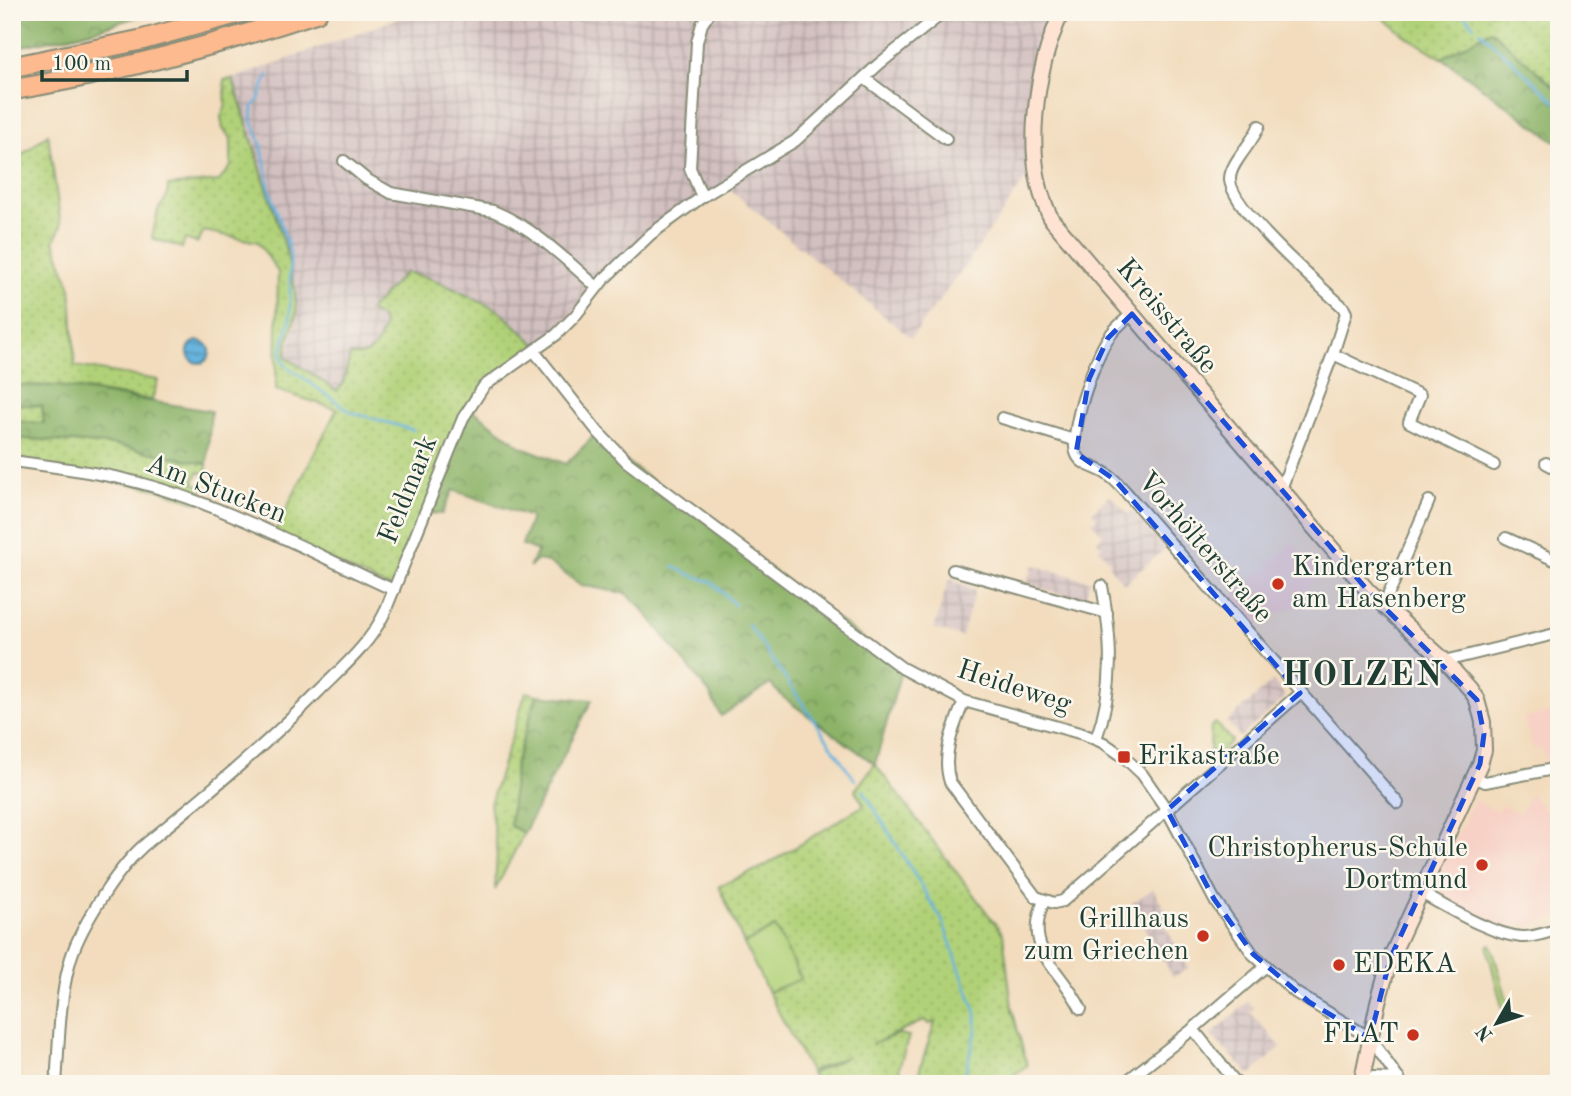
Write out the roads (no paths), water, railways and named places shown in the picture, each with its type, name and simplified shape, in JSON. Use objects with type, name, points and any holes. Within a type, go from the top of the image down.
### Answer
[{"type":"highway","points":[[12,66],[96,51],[242,12]]},
{"type":"highway","points":[[12,90],[212,46],[317,12]]},
{"type":"main road","name":"Kreisstraße","points":[[1062,12],[1050,41],[1037,107],[1035,142],[1042,197],[1059,228],[1383,607],[1445,661],[1470,689],[1480,710],[1484,750],[1475,777],[1387,970],[1362,1084]]},
{"type":"street","points":[[702,197],[690,168],[697,42],[702,24],[710,12]]},
{"type":"street","name":"Feldmark","points":[[56,1084],[69,964],[114,877],[142,847],[259,750],[348,662],[380,624],[463,418],[484,386],[534,351],[575,316],[597,287],[651,234],[702,197],[766,161],[795,141],[864,78],[944,12]]},
{"type":"street","points":[[864,78],[946,139]]},
{"type":"street","points":[[1259,126],[1255,138],[1230,172],[1231,189],[1267,234],[1343,307],[1345,321],[1281,489]]},
{"type":"street","points":[[344,160],[366,179],[391,193],[493,211],[506,216],[533,232],[597,287]]},
{"type":"street","points":[[1002,418],[1074,440],[1089,379],[1097,359],[1108,338],[1132,314]]},
{"type":"street","name":"Heideweg","points":[[534,351],[598,432],[626,462],[902,668],[964,701],[1096,739],[1118,753],[1140,772],[1167,810],[1225,917],[1243,943],[1265,967],[1309,1002],[1370,1038],[1401,1082]]},
{"type":"street","points":[[1333,354],[1420,395],[1409,422],[1494,465]]},
{"type":"street","name":"Vorhölterstraße","points":[[1074,440],[1076,453],[1081,461],[1105,472],[1115,480],[1398,803]]},
{"type":"street","name":"Am Stucken","points":[[12,461],[86,472],[161,490],[229,514],[394,590]]},
{"type":"street","points":[[1546,463],[1559,470]]},
{"type":"street","points":[[1383,607],[1429,501]]},
{"type":"street","points":[[1506,538],[1559,562]]},
{"type":"street","points":[[953,570],[1107,613]]},
{"type":"street","points":[[1096,739],[1103,719],[1111,668],[1102,586]]},
{"type":"street","points":[[1445,661],[1559,633]]},
{"type":"street","points":[[964,701],[948,751],[946,768],[950,782],[1036,897],[1054,903],[1063,901],[1300,693]]},
{"type":"street","points":[[1475,777],[1485,782],[1559,768]]},
{"type":"street","points":[[1421,893],[1456,912],[1511,935],[1532,937],[1559,929]]},
{"type":"street","points":[[1044,901],[1038,919],[1040,945],[1046,959],[1075,995],[1082,1009]]},
{"type":"street","points":[[1124,1084],[1265,967]]},
{"type":"street","points":[[1193,1029],[1237,1084]]},
{"type":"street","name":"Heideweg","points":[[1362,1084],[1373,1078],[1401,1082]]},
{"type":"water","points":[[199,341],[207,344],[210,352],[207,360],[199,363],[191,360],[188,352],[191,344]]},
{"type":"waterway","points":[[1462,12],[1474,26]]},
{"type":"waterway","points":[[1480,31],[1559,105]]},
{"type":"waterway","points":[[268,75],[253,107],[252,120],[262,147],[269,187],[290,253],[290,319],[281,354],[285,365],[351,412],[413,430]]},
{"type":"waterway","points":[[673,566],[712,582],[735,605]]},
{"type":"waterway","points":[[748,624],[855,780]]},
{"type":"waterway","points":[[863,790],[942,920],[976,1013],[976,1032],[962,1084]]},
{"type":"place","name":"Kindergarten am Hasenberg","points":[[1278,584]]},
{"type":"place","name":"Erikastraße","points":[[1124,757]]},
{"type":"place","name":"Christopherus-Schule Dortmund","points":[[1482,865]]},
{"type":"place","name":"Grillhaus zum Griechen","points":[[1203,936]]},
{"type":"place","name":"EDEKA","points":[[1339,965]]},
{"type":"place","name":"FLAT","points":[[1413,1035]]},
{"type":"district","name":"HOLZEN","points":[[1363,675]]}]
